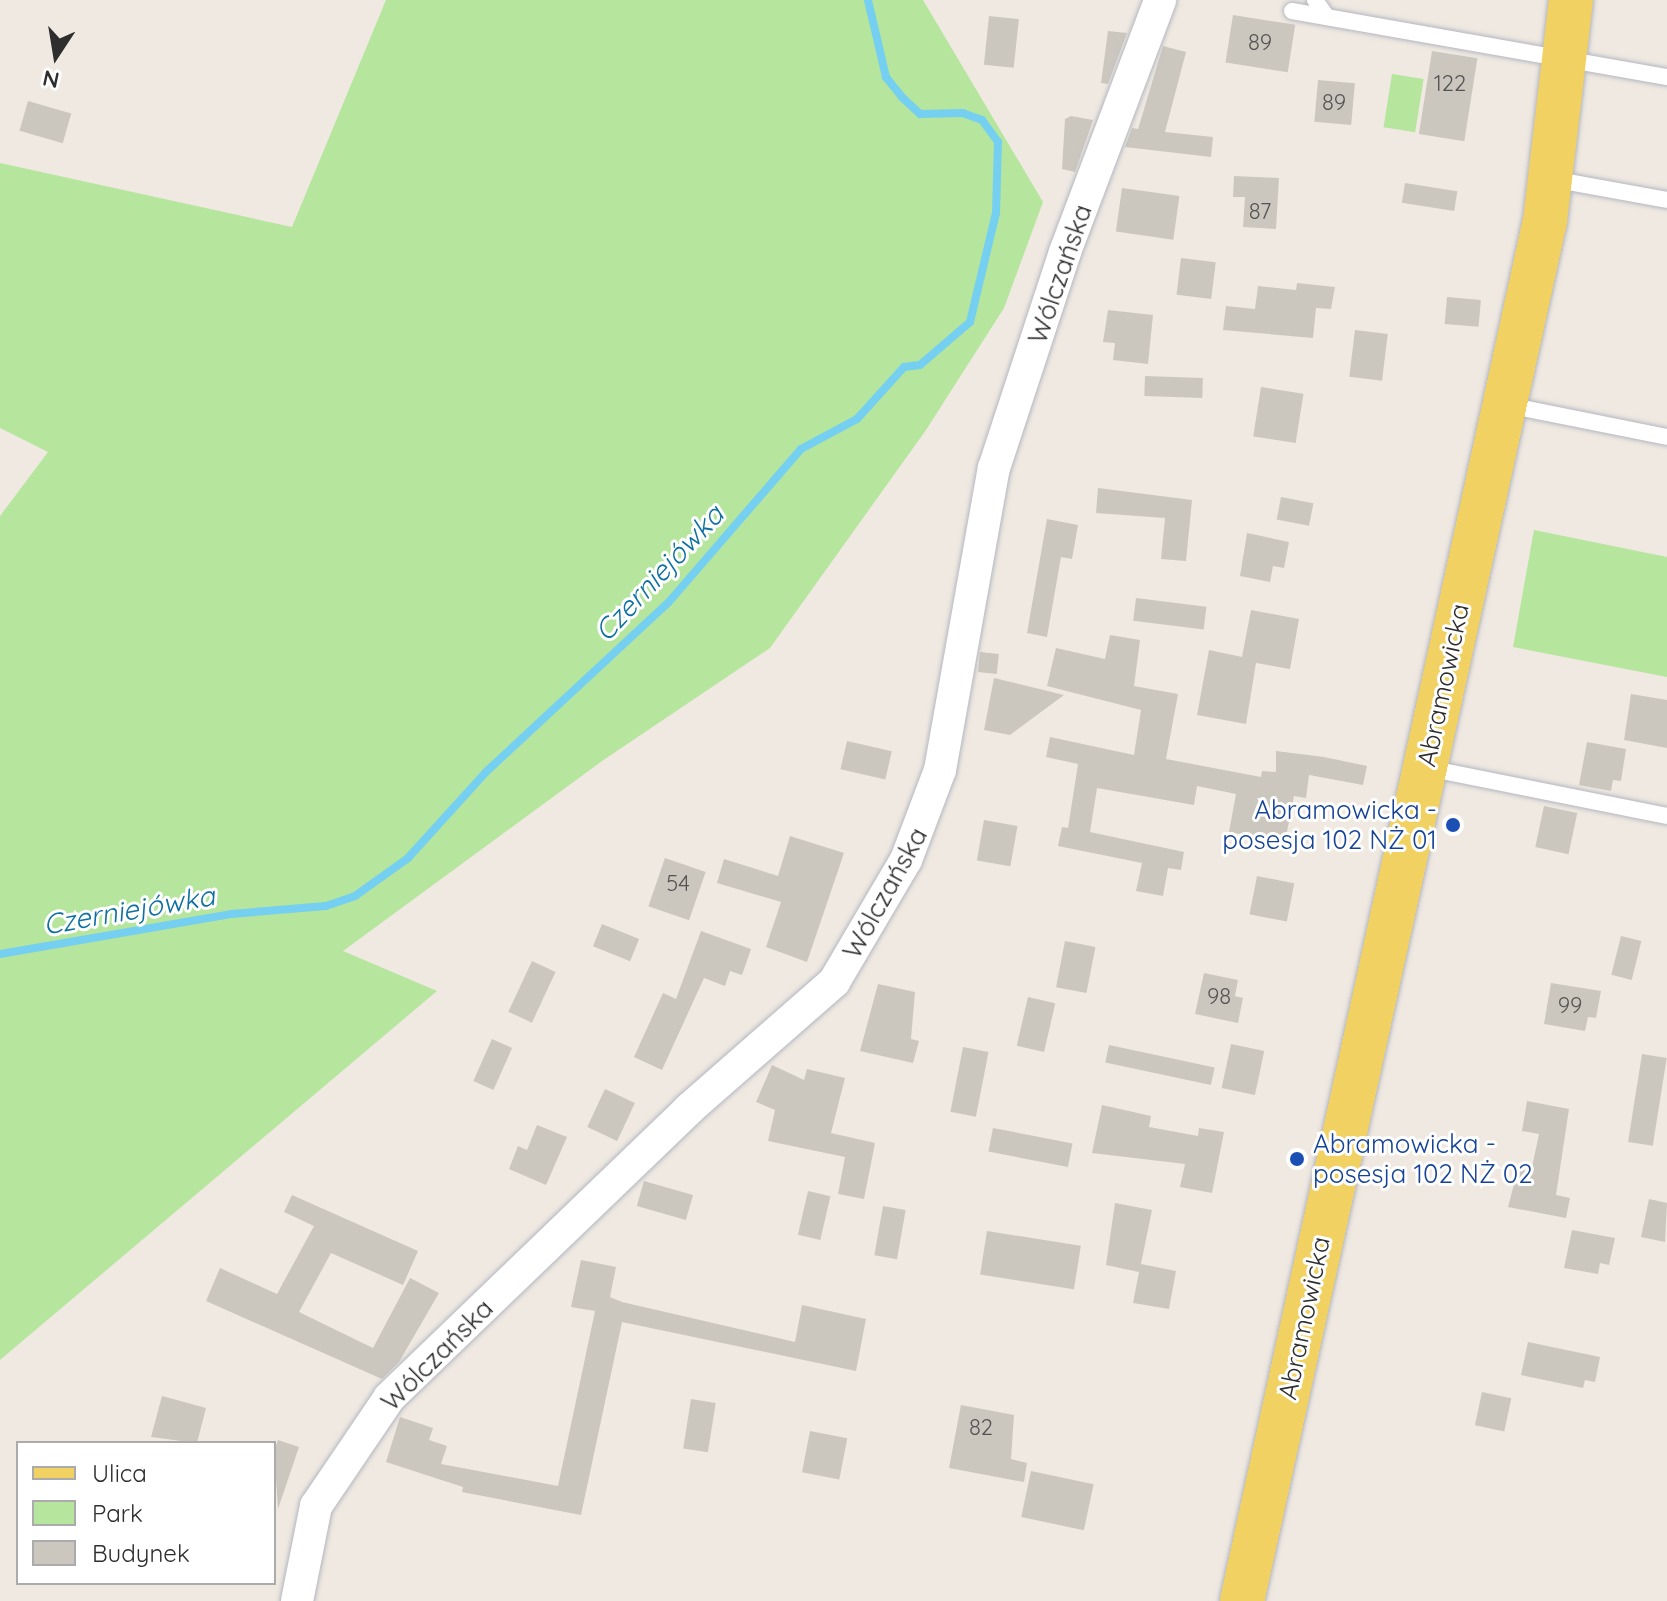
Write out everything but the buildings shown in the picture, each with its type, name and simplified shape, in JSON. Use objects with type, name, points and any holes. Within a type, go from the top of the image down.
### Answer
[{"type":"main road","name":"Abramowicka","points":[[1242,1601],[1506,405],[1552,179],[1571,0]]},
{"type":"street","name":"Wólczańska","points":[[297,1601],[316,1506],[389,1398],[689,1109],[834,982],[906,860],[938,781],[994,468],[1065,252],[1160,0]]},
{"type":"lane","points":[[1315,0],[1327,17]]},
{"type":"lane","points":[[1292,11],[1667,77]]},
{"type":"lane","points":[[1552,179],[1667,200]]},
{"type":"lane","points":[[1506,405],[1667,437]]},
{"type":"lane","points":[[1425,768],[1667,816]]},
{"type":"green space","points":[[386,0],[923,0],[1043,202],[1004,308],[926,430],[770,648],[602,761],[343,951],[437,991],[0,1360],[0,516],[48,452],[0,428],[0,163],[292,227]]},
{"type":"green space","points":[[1392,74],[1424,79],[1415,132],[1384,127]]},
{"type":"green space","points":[[1534,530],[1667,557],[1667,677],[1513,647]]},
{"type":"waterway","name":"Czerniejówka","points":[[0,954],[231,914],[326,906],[355,896],[408,858],[487,771],[668,603],[801,449],[857,419],[904,367],[920,365],[970,322],[996,213],[998,142],[982,120],[963,113],[920,114],[902,97],[886,77],[868,0]]},
{"type":"place","name":"Abramowicka - posesja 102 NŻ 01","points":[[1453,825]]},
{"type":"place","name":"Abramowicka - posesja 102 NŻ 02","points":[[1297,1159]]}]
